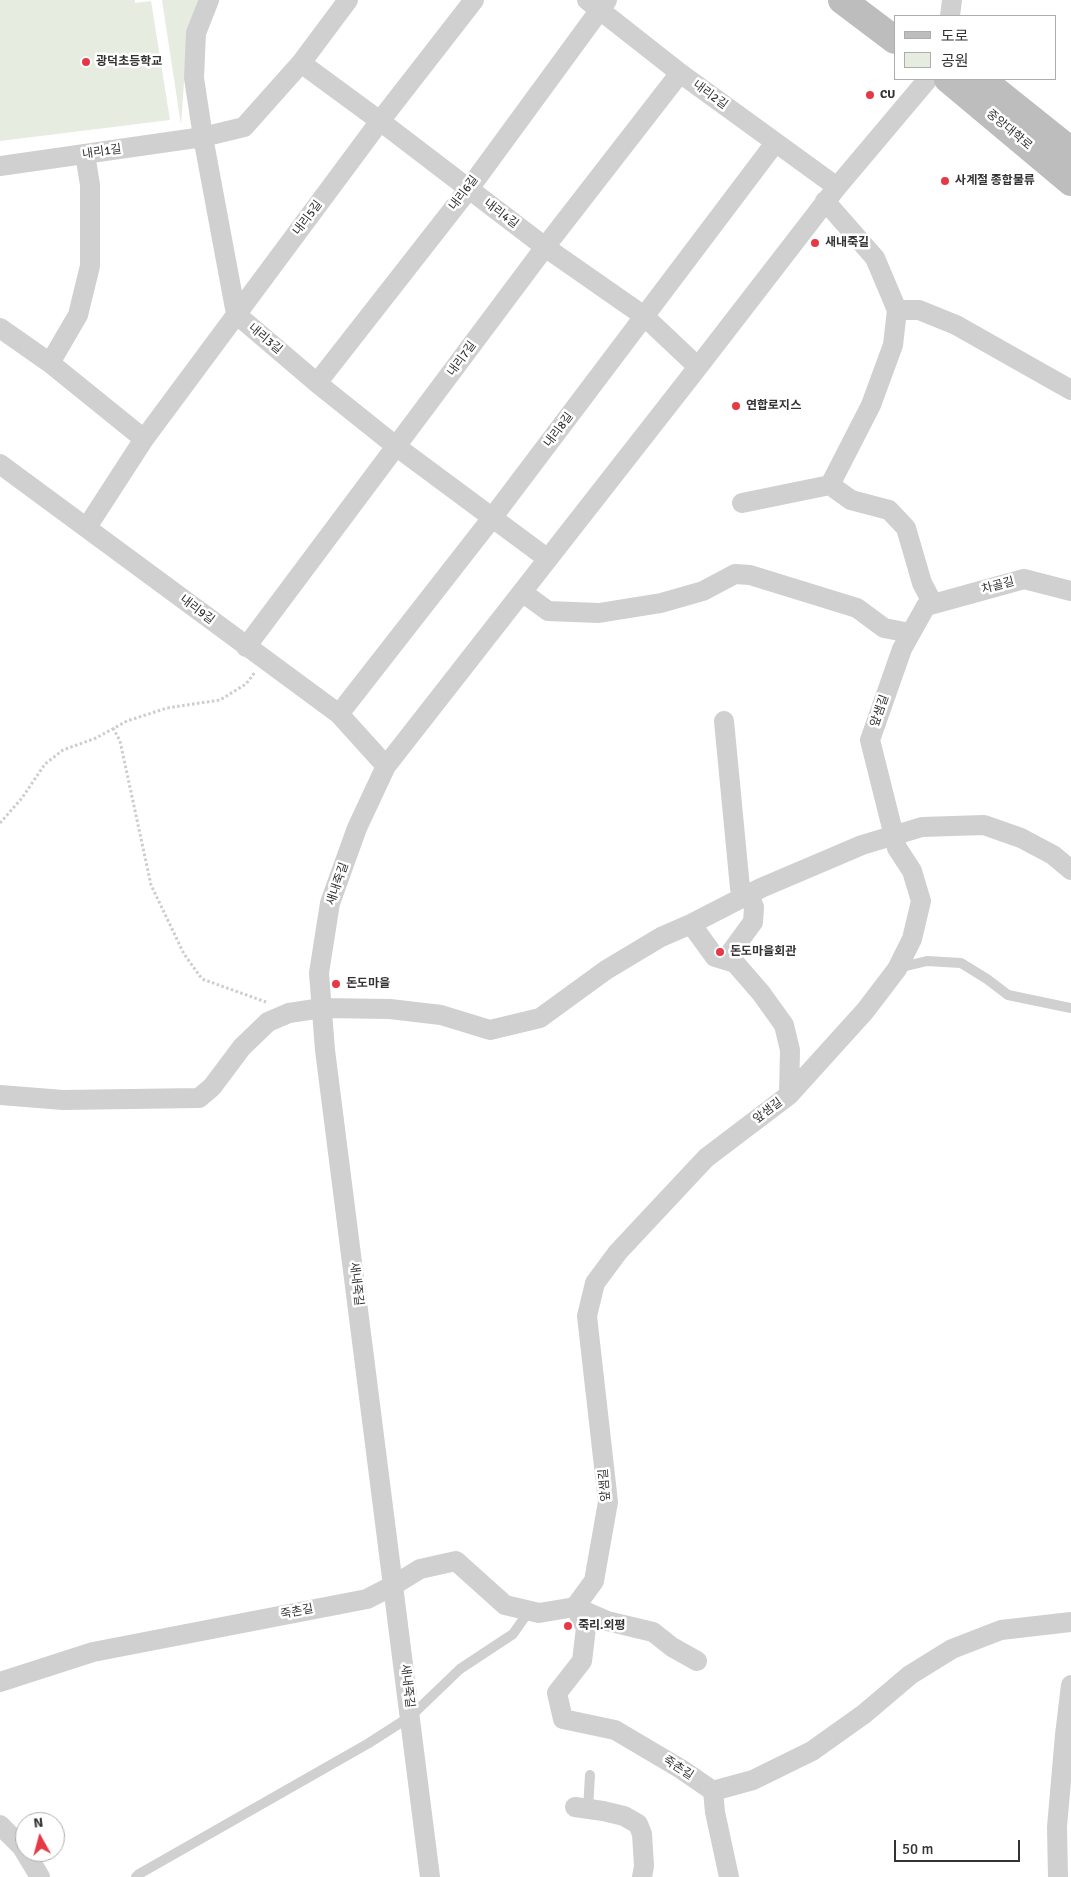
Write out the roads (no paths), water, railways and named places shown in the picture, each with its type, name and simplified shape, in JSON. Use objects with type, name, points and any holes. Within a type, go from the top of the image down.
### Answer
[{"type":"street","name":"내리3길","points":[[209,0],[196,32],[194,78],[236,314],[317,383],[398,447],[548,559]]},
{"type":"street","points":[[203,137],[244,127],[300,63],[348,0]]},
{"type":"street","name":"내리5길","points":[[86,527],[144,439],[236,314],[380,121],[474,0]]},
{"type":"street","points":[[842,0],[894,39]]},
{"type":"street","points":[[872,0],[894,16]]},
{"type":"street","points":[[950,15],[952,0]]},
{"type":"street","name":"내리2길","points":[[598,3],[680,73],[775,143],[831,194],[875,258],[897,310]]},
{"type":"street","name":"내리6길","points":[[317,383],[468,190],[598,3]]},
{"type":"street","name":"내리4길","points":[[300,63],[380,121],[545,247],[644,316],[698,368]]},
{"type":"street","name":"내리7길","points":[[246,647],[398,447],[545,247],[680,73]]},
{"type":"street","name":"새내죽길","points":[[430,1877],[325,1050],[319,973],[330,903],[357,828],[386,766],[698,368],[831,194],[927,80]]},
{"type":"street","name":"중앙대학로","points":[[949,80],[1071,182]]},
{"type":"street","name":"중앙대학로","points":[[982,80],[1071,150]]},
{"type":"street","name":"내리1길","points":[[0,166],[203,137]]},
{"type":"street","name":"내리8길","points":[[339,714],[492,518],[775,143]]},
{"type":"street","points":[[50,364],[78,315],[90,266],[90,185],[85,154]]},
{"type":"street","points":[[830,484],[871,405],[893,345],[897,310],[919,310],[956,325],[1071,390]]},
{"type":"street","points":[[0,328],[50,364],[144,439]]},
{"type":"street","name":"내리9길","points":[[0,464],[339,714],[386,766]]},
{"type":"street","points":[[742,502],[830,484],[851,500],[889,510],[906,528],[929,605]]},
{"type":"street","points":[[522,592],[548,611],[599,614],[661,603],[703,590],[735,574],[750,575],[857,608],[884,628],[910,634]]},
{"type":"street","name":"차골길","points":[[929,605],[1024,579],[1071,591]]},
{"type":"street","name":"앞샘길","points":[[575,1607],[594,1582],[608,1502],[587,1316],[594,1283],[618,1252],[706,1158],[789,1095],[865,1011],[897,969],[912,939],[921,901],[912,871],[897,848],[870,740],[902,650],[929,605]]},
{"type":"street","points":[[724,721],[740,888],[748,894],[754,907],[752,922],[731,952],[730,962]]},
{"type":"street","points":[[0,1095],[63,1100],[199,1098],[212,1087],[242,1046],[268,1022],[289,1013],[322,1008],[390,1009],[442,1015],[490,1030],[540,1018],[606,970],[661,937],[691,924],[748,894],[862,845],[922,828],[984,825],[1021,838],[1053,855],[1071,870]]},
{"type":"street","points":[[691,924],[714,957],[734,963],[761,993],[784,1026],[790,1050],[789,1095]]},
{"type":"street","name":"죽촌길","points":[[0,1682],[92,1652],[367,1599],[420,1569],[456,1561],[505,1604],[539,1612],[575,1607],[586,1628],[582,1661],[557,1692],[563,1719],[614,1730],[681,1769],[713,1791]]},
{"type":"street","points":[[575,1607],[607,1621],[653,1632],[672,1647],[697,1662]]},
{"type":"street","points":[[729,1877],[715,1812],[713,1791],[753,1780],[812,1751],[864,1714],[910,1675],[952,1649],[1001,1630],[1071,1622]]},
{"type":"street","points":[[1058,1877],[1057,1827],[1071,1685]]},
{"type":"street","points":[[582,1808],[624,1816],[638,1824],[642,1834],[644,1866],[642,1877]]},
{"type":"street","points":[[0,1825],[22,1847],[40,1877]]},
{"type":"lane","points":[[897,969],[927,961],[961,963],[988,979],[1008,994],[1071,1008]]},
{"type":"lane","points":[[136,1877],[369,1743],[410,1716],[460,1669],[513,1634],[530,1611]]},
{"type":"lane","points":[[582,1808],[590,1775]]},
{"type":"place","name":"광덕초등학교","points":[[86,62]]},
{"type":"place","name":"CU","points":[[870,95]]},
{"type":"place","name":"사계절 종합물류","points":[[945,181]]},
{"type":"place","name":"새내죽길","points":[[815,243]]},
{"type":"place","name":"연합로지스","points":[[736,406]]},
{"type":"place","name":"돈도마을회관","points":[[720,952]]},
{"type":"place","name":"돈도마을","points":[[336,984]]},
{"type":"place","name":"죽리.외평","points":[[568,1626]]}]
